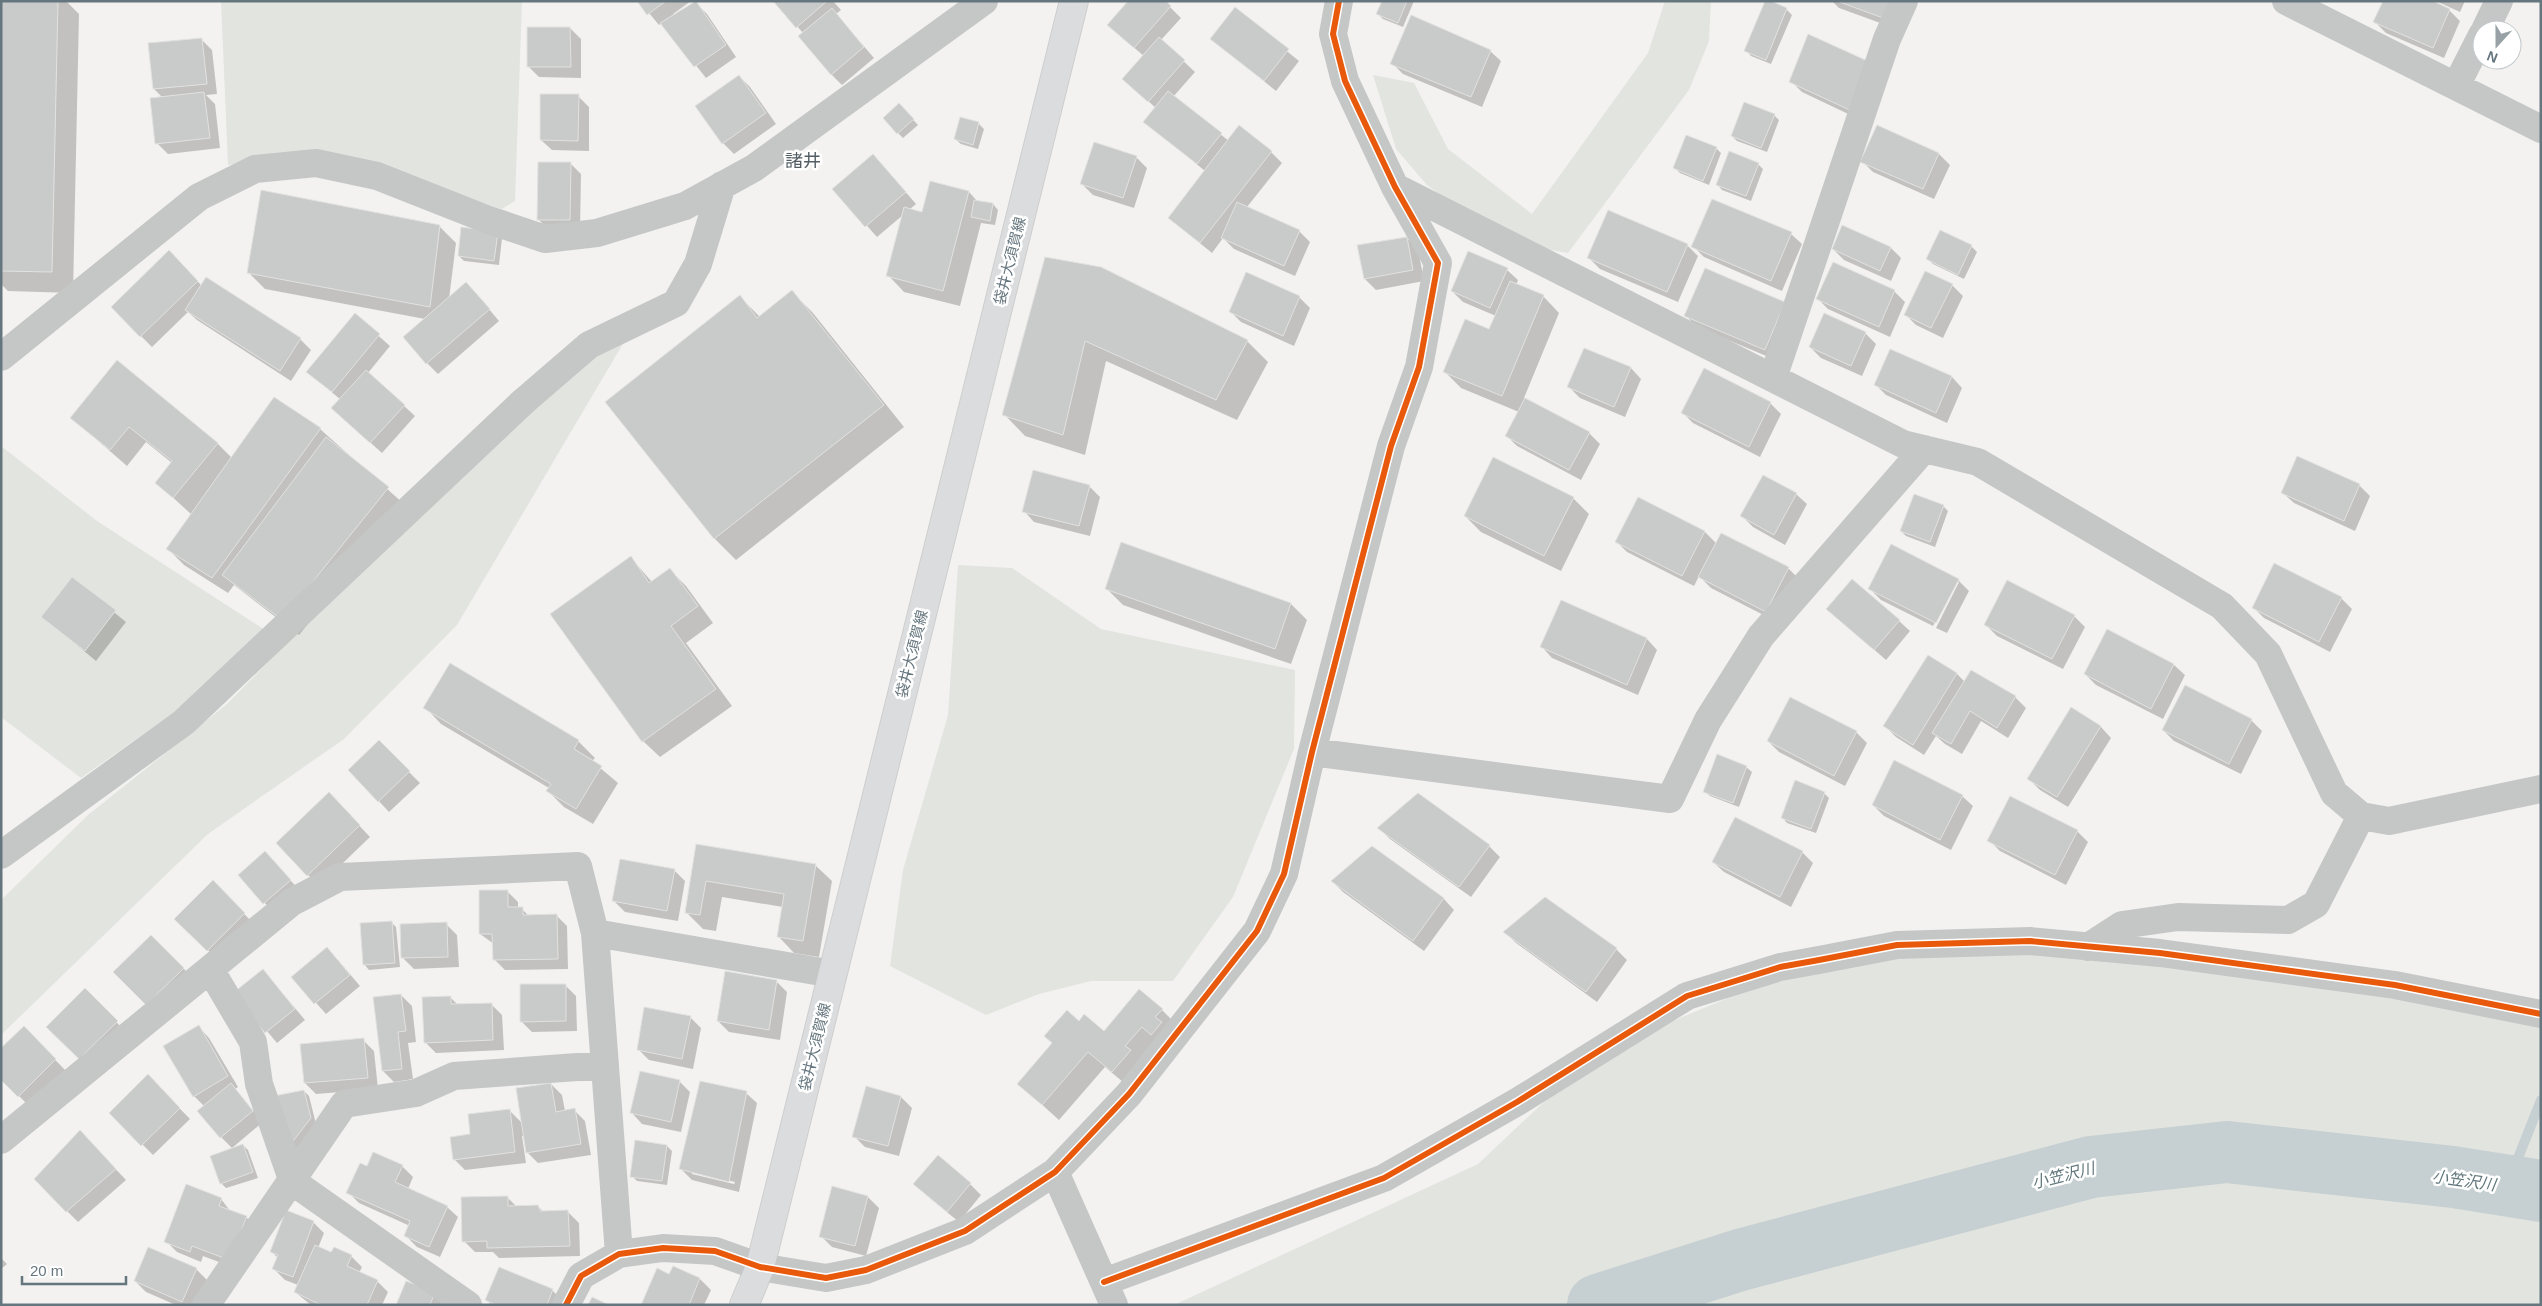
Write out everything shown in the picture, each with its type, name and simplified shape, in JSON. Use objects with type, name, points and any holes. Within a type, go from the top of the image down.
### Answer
[{"type":"main road","name":"袋井大須賀線","points":[[744,1305],[760,1267],[1074,1]]},
{"type":"street","points":[[1,357],[199,197],[255,169],[316,163],[377,176],[486,219],[544,239],[597,233],[685,206],[754,168],[984,1]]},
{"type":"street","points":[[566,1305],[581,1276],[619,1254],[663,1248],[715,1251],[760,1267],[826,1278],[866,1270],[965,1231],[1055,1172],[1129,1094],[1258,931],[1284,874],[1312,752],[1391,446],[1419,367],[1438,262],[1395,187],[1345,82],[1334,34],[1339,1]]},
{"type":"street","points":[[1773,378],[1887,39],[1904,1]]},
{"type":"street","points":[[2286,1],[2541,129]]},
{"type":"street","points":[[2489,20],[2499,1]]},
{"type":"street","points":[[2456,86],[2472,55]]},
{"type":"street","points":[[1,855],[184,722],[524,401],[589,345],[676,303],[698,264],[722,185]]},
{"type":"street","points":[[1395,187],[1903,444],[1978,462],[2222,606],[2268,654],[2334,793],[2361,816],[2389,821],[2541,789]]},
{"type":"street","points":[[1312,752],[1670,799],[1708,720],[1761,636],[1924,449]]},
{"type":"street","points":[[2088,947],[2122,925],[2178,917],[2288,920],[2316,904],[2361,816]]},
{"type":"street","points":[[1,1140],[292,902],[340,877],[578,866],[595,933],[619,1254]]},
{"type":"street","points":[[595,933],[833,974]]},
{"type":"street","points":[[1055,1172],[1109,1293],[1384,1178],[1517,1102],[1687,996],[1780,967],[1897,945],[2030,941],[2160,953],[2395,985],[2541,1014]]},
{"type":"street","points":[[210,969],[253,1042],[259,1084],[292,1182],[468,1305]]},
{"type":"street","points":[[206,1305],[344,1104],[416,1093],[454,1076],[605,1065]]},
{"type":"shaded area","points":[[221,1],[522,1],[515,201],[502,209],[338,159],[228,165]]},
{"type":"shaded area","points":[[1665,1],[1711,1],[1709,41],[1689,90],[1568,253],[1502,241],[1427,185],[1396,149],[1373,75],[1414,83],[1448,149],[1532,214],[1648,53]]},
{"type":"shaded area","points":[[634,325],[457,625],[344,739],[208,834],[1,1035],[1,900],[88,815],[227,704],[524,401]]},
{"type":"shaded area","points":[[1,446],[97,521],[265,630],[187,703],[81,778],[1,717]]},
{"type":"shaded area","points":[[958,565],[1012,568],[1101,629],[1295,670],[1294,749],[1233,897],[1173,981],[1091,981],[1039,994],[986,1015],[890,966],[903,870],[948,715]]},
{"type":"shaded area","points":[[2088,947],[2541,1019],[2541,1305],[1174,1305],[1478,1164],[1596,1053],[1819,960]]},
{"type":"building","points":[[1,1],[58,1],[52,272],[1,271]]},
{"type":"building","points":[[637,1],[666,1],[647,15]]},
{"type":"building","points":[[696,1],[726,45],[694,67],[660,23]]},
{"type":"building","points":[[773,1],[827,1],[796,28]]},
{"type":"building","points":[[1128,1],[1166,1],[1171,6],[1134,48],[1107,25]]},
{"type":"building","points":[[1382,1],[1407,1],[1398,23],[1376,14]]},
{"type":"building","points":[[1765,1],[1771,1],[1787,8],[1766,60],[1744,51]]},
{"type":"building","points":[[1837,1],[1890,1],[1883,18]]},
{"type":"building","points":[[2383,1],[2433,1],[2450,9],[2433,48],[2373,22]]},
{"type":"building","points":[[1235,7],[1289,49],[1264,81],[1210,39]]},
{"type":"building","points":[[832,8],[864,47],[831,75],[798,36]]},
{"type":"building","points":[[1411,15],[1491,50],[1471,97],[1390,64]]},
{"type":"building","points":[[527,27],[570,27],[571,67],[527,67]]},
{"type":"building","points":[[1808,34],[1872,63],[1852,111],[1789,82]]},
{"type":"building","points":[[1159,37],[1185,60],[1148,102],[1122,79]]},
{"type":"building","points":[[202,38],[207,84],[153,89],[148,43]]},
{"type":"building","points":[[739,75],[766,113],[722,144],[695,106]]},
{"type":"building","points":[[1168,91],[1222,133],[1197,164],[1143,122]]},
{"type":"building","points":[[204,92],[210,138],[155,144],[150,98]]},
{"type":"building","points":[[540,94],[579,94],[578,141],[540,140]]},
{"type":"building","points":[[1744,102],[1775,114],[1761,148],[1731,136]]},
{"type":"building","points":[[899,103],[914,119],[897,134],[883,118]]},
{"type":"building","points":[[960,117],[979,122],[973,145],[954,139]]},
{"type":"building","points":[[1239,125],[1272,151],[1200,243],[1168,218]]},
{"type":"building","points":[[1877,125],[1939,153],[1923,189],[1860,162]]},
{"type":"building","points":[[1686,135],[1717,147],[1703,181],[1673,168]]},
{"type":"building","points":[[1094,142],[1137,156],[1123,198],[1080,184]]},
{"type":"building","points":[[1729,151],[1759,163],[1746,196],[1716,185]]},
{"type":"building","points":[[873,154],[906,192],[865,227],[832,189]]},
{"type":"building","points":[[538,162],[571,162],[570,220],[537,220]]},
{"type":"building","points":[[930,181],[969,191],[943,291],[886,276],[904,207],[922,212]]},
{"type":"building","points":[[261,190],[440,225],[430,307],[247,273]]},
{"type":"building","points":[[1712,199],[1792,232],[1771,281],[1691,247]]},
{"type":"building","points":[[974,200],[993,203],[990,221],[971,217]]},
{"type":"building","points":[[1237,202],[1300,230],[1284,266],[1221,238]]},
{"type":"building","points":[[1608,210],[1688,244],[1667,292],[1587,258]]},
{"type":"building","points":[[1842,225],[1891,247],[1880,271],[1832,249]]},
{"type":"building","points":[[461,227],[498,232],[494,261],[458,256]]},
{"type":"building","points":[[1940,230],[1972,245],[1958,275],[1926,259]]},
{"type":"building","points":[[1407,237],[1413,270],[1364,279],[1357,245]]},
{"type":"building","points":[[169,250],[198,281],[140,337],[111,307]]},
{"type":"building","points":[[1468,251],[1508,268],[1490,308],[1451,291]]},
{"type":"building","points":[[1045,257],[1101,267],[1248,340],[1216,400],[1085,341],[1063,435],[1002,415]]},
{"type":"building","points":[[1833,262],[1895,290],[1879,327],[1816,299]]},
{"type":"building","points":[[1705,268],[1785,302],[1765,350],[1684,316]]},
{"type":"building","points":[[1925,271],[1953,284],[1931,328],[1904,315]]},
{"type":"building","points":[[1246,272],[1300,296],[1283,336],[1229,312]]},
{"type":"building","points":[[206,277],[301,338],[280,371],[185,310]]},
{"type":"building","points":[[1510,281],[1544,295],[1502,396],[1443,372],[1465,319],[1489,329]]},
{"type":"building","points":[[466,282],[490,309],[426,364],[403,337]]},
{"type":"building","points":[[792,290],[884,405],[714,539],[605,402],[740,295],[757,318]]},
{"type":"building","points":[[355,313],[380,334],[332,392],[306,372]]},
{"type":"building","points":[[1824,313],[1866,332],[1851,366],[1809,347]]},
{"type":"building","points":[[1584,348],[1631,367],[1614,407],[1567,387]]},
{"type":"building","points":[[1890,349],[1952,376],[1936,413],[1874,385]]},
{"type":"building","points":[[117,360],[218,443],[173,498],[155,483],[172,461],[129,427],[110,450],[70,418]]},
{"type":"building","points":[[1704,368],[1771,402],[1749,447],[1681,413]]},
{"type":"building","points":[[366,370],[405,405],[370,443],[331,408]]},
{"type":"building","points":[[274,397],[321,428],[212,578],[166,549]]},
{"type":"building","points":[[1525,398],[1590,432],[1569,470],[1505,436]]},
{"type":"building","points":[[326,437],[389,487],[282,620],[222,575]]},
{"type":"building","points":[[2297,456],[2360,484],[2344,521],[2281,493]]},
{"type":"building","points":[[1493,457],[1574,497],[1544,556],[1464,516]]},
{"type":"building","points":[[1033,470],[1090,485],[1079,526],[1022,512]]},
{"type":"building","points":[[1763,475],[1797,493],[1774,535],[1740,516]]},
{"type":"building","points":[[1914,494],[1944,505],[1930,542],[1900,531]]},
{"type":"building","points":[[1638,497],[1705,531],[1682,576],[1615,542]]},
{"type":"building","points":[[1721,533],[1789,567],[1766,612],[1698,577]]},
{"type":"building","points":[[1121,542],[1291,603],[1275,649],[1105,589]]},
{"type":"building","points":[[1891,544],[1959,579],[1936,623],[1868,589]]},
{"type":"building","points":[[631,556],[649,583],[670,568],[698,606],[671,626],[716,689],[642,742],[550,614]]},
{"type":"building","points":[[2274,563],[2342,597],[2319,642],[2252,608]]},
{"type":"building","points":[[72,577],[116,610],[85,651],[41,617]]},
{"type":"building","points":[[1852,579],[1900,620],[1874,650],[1826,609]]},
{"type":"building","points":[[2007,580],[2075,615],[2052,659],[1984,625]]},
{"type":"building","points":[[1561,600],[1647,638],[1627,685],[1540,647]]},
{"type":"building","points":[[2107,629],[2174,664],[2151,709],[2084,674]]},
{"type":"building","points":[[1928,655],[1957,673],[1913,745],[1883,726]]},
{"type":"building","points":[[450,663],[579,740],[574,749],[602,766],[576,809],[546,791],[551,784],[423,708]]},
{"type":"building","points":[[1971,670],[2016,696],[1997,728],[1970,711],[1951,744],[1932,733]]},
{"type":"building","points":[[2185,685],[2252,719],[2229,764],[2162,730]]},
{"type":"building","points":[[1790,697],[1857,731],[1834,776],[1767,741]]},
{"type":"building","points":[[2071,707],[2101,726],[2057,797],[2027,779]]},
{"type":"building","points":[[379,740],[410,771],[378,802],[348,770]]},
{"type":"building","points":[[1717,754],[1747,766],[1733,803],[1703,792]]},
{"type":"building","points":[[1894,760],[1963,795],[1940,840],[1872,805]]},
{"type":"building","points":[[1795,780],[1825,792],[1811,829],[1781,818]]},
{"type":"building","points":[[329,792],[360,825],[307,876],[276,843]]},
{"type":"building","points":[[1418,793],[1490,845],[1459,887],[1377,828]]},
{"type":"building","points":[[2010,796],[2078,830],[2055,875],[1987,841]]},
{"type":"building","points":[[1735,817],[1803,851],[1780,897],[1712,862]]},
{"type":"building","points":[[696,844],[816,864],[803,941],[777,937],[784,894],[706,881],[700,915],[685,913]]},
{"type":"building","points":[[1372,846],[1444,898],[1413,941],[1331,881]]},
{"type":"building","points":[[265,851],[291,880],[263,904],[238,875]]},
{"type":"building","points":[[620,859],[675,869],[667,911],[612,901]]},
{"type":"building","points":[[213,880],[245,913],[207,951],[174,919]]},
{"type":"building","points":[[479,890],[508,890],[508,907],[523,907],[523,915],[557,914],[558,959],[493,960],[492,934],[479,934]]},
{"type":"building","points":[[1545,897],[1617,948],[1586,992],[1503,932]]},
{"type":"building","points":[[392,921],[395,963],[363,965],[360,923]]},
{"type":"building","points":[[447,922],[448,957],[401,958],[400,924]]},
{"type":"building","points":[[151,935],[184,968],[146,1005],[113,972]]},
{"type":"building","points":[[327,947],[350,975],[314,1004],[291,977]]},
{"type":"building","points":[[263,969],[295,1009],[265,1033],[233,993]]},
{"type":"building","points":[[725,971],[777,980],[769,1030],[717,1021]]},
{"type":"building","points":[[520,984],[566,984],[566,1021],[520,1022]]},
{"type":"building","points":[[85,988],[118,1021],[79,1059],[46,1027]]},
{"type":"building","points":[[1139,989],[1163,1009],[1155,1017],[1162,1022],[1151,1035],[1142,1027],[1125,1046],[1131,1050],[1112,1072],[1088,1052],[1042,1105],[1017,1084],[1052,1043],[1044,1036],[1067,1010],[1079,1021],[1084,1014],[1104,1031]]},
{"type":"building","points":[[401,994],[406,1031],[398,1032],[402,1069],[382,1071],[373,997]]},
{"type":"building","points":[[451,996],[451,1004],[492,1003],[493,1040],[424,1043],[422,997]]},
{"type":"building","points":[[644,1007],[691,1016],[682,1059],[637,1050]]},
{"type":"building","points":[[199,1025],[228,1076],[193,1097],[163,1046]]},
{"type":"building","points":[[24,1026],[56,1059],[18,1097],[1,1080],[1,1048]]},
{"type":"building","points":[[364,1038],[368,1078],[304,1083],[300,1044]]},
{"type":"building","points":[[640,1071],[680,1080],[671,1122],[630,1113]]},
{"type":"building","points":[[148,1074],[180,1108],[141,1146],[109,1113]]},
{"type":"building","points":[[700,1081],[747,1091],[729,1182],[679,1169]]},
{"type":"building","points":[[231,1083],[253,1111],[220,1138],[197,1111]]},
{"type":"building","points":[[551,1083],[556,1112],[575,1108],[581,1144],[526,1153],[516,1088]]},
{"type":"building","points":[[866,1086],[901,1096],[888,1146],[852,1137]]},
{"type":"building","points":[[304,1090],[311,1118],[287,1149],[274,1096]]},
{"type":"building","points":[[510,1109],[515,1152],[453,1160],[450,1137],[470,1134],[468,1114]]},
{"type":"building","points":[[80,1130],[116,1169],[66,1212],[34,1179]]},
{"type":"building","points":[[635,1140],[667,1145],[662,1181],[630,1177]]},
{"type":"building","points":[[243,1144],[253,1172],[220,1184],[210,1156]]},
{"type":"building","points":[[373,1152],[403,1165],[395,1182],[448,1206],[429,1247],[404,1236],[410,1221],[346,1193],[360,1163],[367,1166]]},
{"type":"building","points":[[938,1155],[971,1183],[947,1212],[913,1184]]},
{"type":"building","points":[[186,1184],[222,1198],[219,1206],[247,1216],[229,1260],[192,1246],[190,1252],[164,1242]]},
{"type":"building","points":[[832,1186],[868,1196],[855,1246],[819,1237]]},
{"type":"building","points":[[508,1196],[508,1206],[538,1205],[540,1211],[568,1210],[570,1246],[487,1248],[487,1241],[462,1242],[461,1197]]},
{"type":"building","points":[[286,1210],[314,1221],[293,1277],[272,1269],[278,1255],[270,1252]]},
{"type":"building","points":[[315,1245],[331,1252],[334,1247],[352,1255],[347,1266],[378,1280],[367,1305],[321,1305],[294,1292]]},
{"type":"building","points":[[148,1247],[197,1268],[182,1302],[134,1281]]},
{"type":"building","points":[[673,1266],[700,1278],[689,1305],[641,1305],[657,1268],[669,1274]]},
{"type":"building","points":[[499,1267],[553,1289],[547,1305],[496,1305],[485,1300]]},
{"type":"building","points":[[406,1281],[435,1292],[430,1305],[396,1305]]},
{"type":"building","points":[[592,1297],[609,1305],[588,1305]]},
{"type":"waterway","points":[[2507,1186],[2541,1100]]},
{"type":"waterway","name":"小笠沢川","points":[[1598,1305],[1740,1260],[2091,1167],[2227,1152],[2453,1177],[2541,1191]]},
{"type":"cycle path","points":[[566,1305],[581,1276],[619,1254],[663,1248],[715,1251],[760,1267],[826,1278],[866,1270],[965,1231],[1055,1172],[1129,1094],[1257,931],[1284,874],[1312,752],[1391,446],[1419,367],[1438,263],[1395,187],[1345,81],[1333,34],[1339,1]]},
{"type":"cycle path","points":[[1104,1282],[1384,1178],[1517,1102],[1687,996],[1780,967],[1897,945],[2030,941],[2160,953],[2395,985],[2541,1014]]},
{"type":"district","name":"諸井","points":[[803,161]]}]
